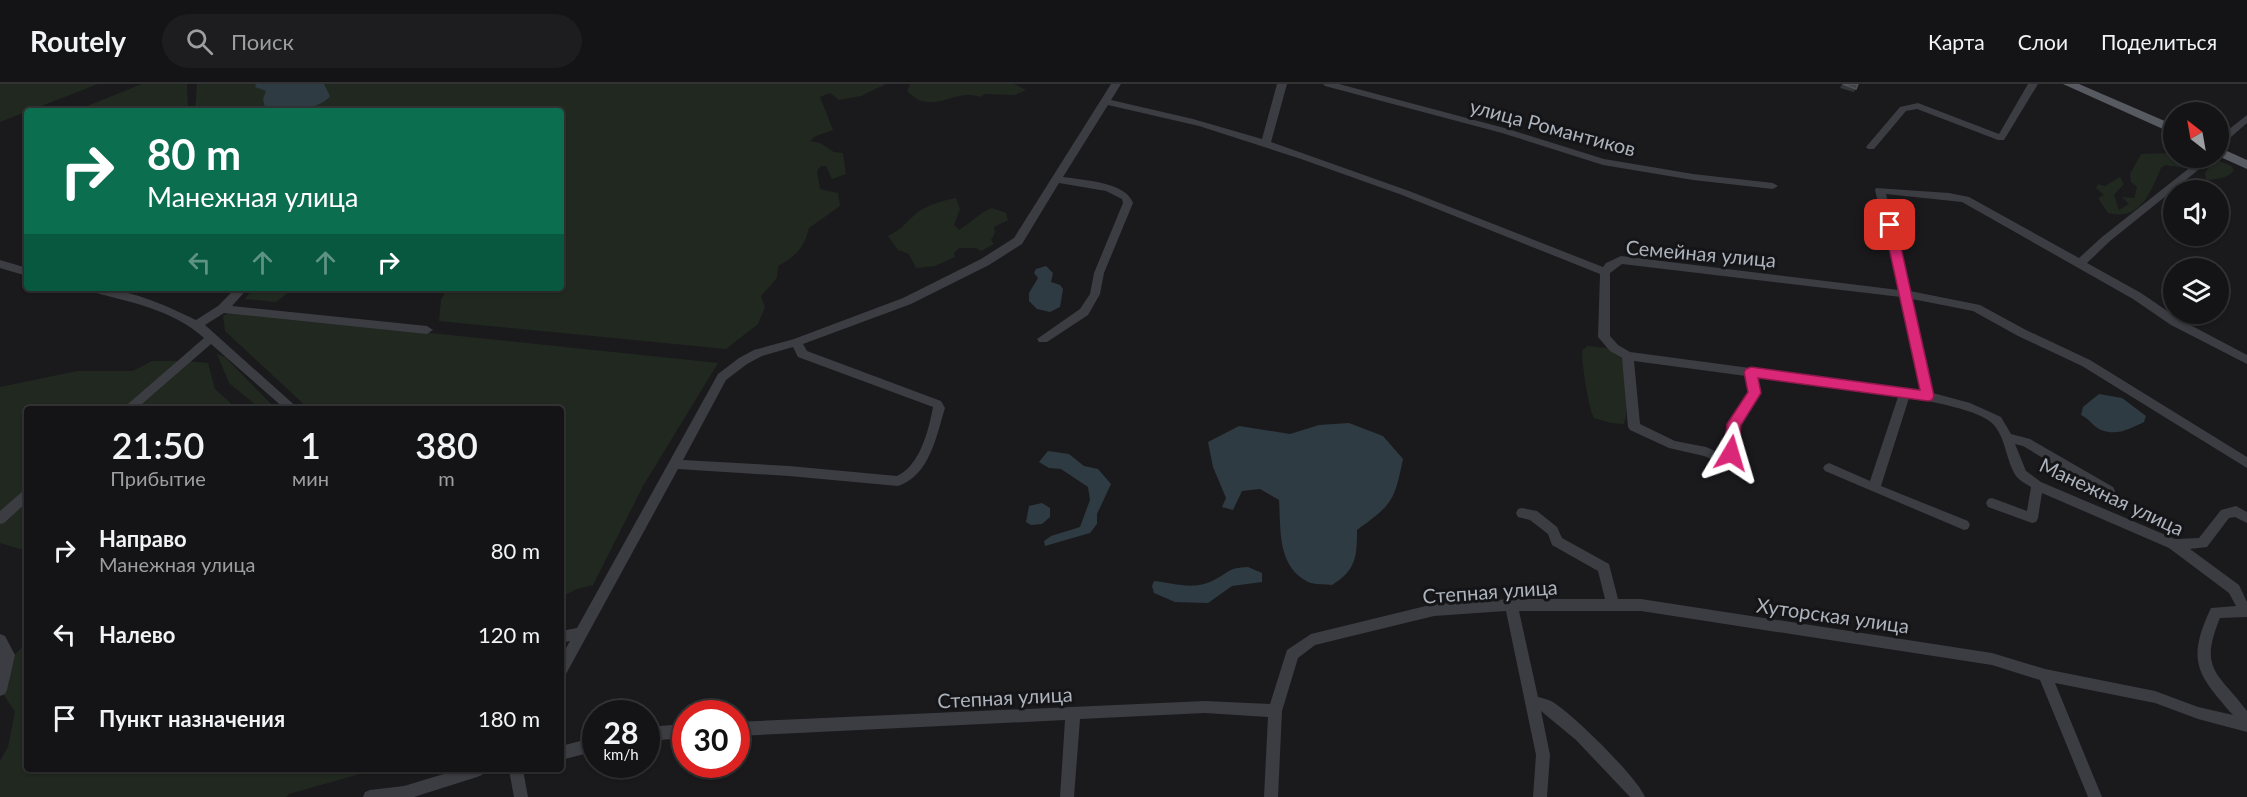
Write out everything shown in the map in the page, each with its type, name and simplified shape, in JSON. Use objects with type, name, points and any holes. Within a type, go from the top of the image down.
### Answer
[{"type":"main road","points":[[2069,84],[2163,125]]},
{"type":"main road","points":[[2091,84],[2163,116]]},
{"type":"main road","points":[[2229,149],[2247,155]]},
{"type":"main road","points":[[2229,152],[2247,165]]},
{"type":"street","points":[[564,664],[722,377],[751,357],[907,301],[985,262],[1018,241],[1116,84]]},
{"type":"street","points":[[1265,145],[1282,84]]},
{"type":"street","name":"улица Романтиков","points":[[1329,84],[1392,103],[1505,131],[1603,162],[1682,175],[1773,186]]},
{"type":"street","points":[[1870,147],[1903,109],[1918,106],[2001,138],[2033,84]]},
{"type":"street","name":"Семейная улица","points":[[1105,101],[1202,124],[1265,145],[1463,215],[1605,272],[1621,260],[1905,293],[1976,308],[2086,363],[2247,463]]},
{"type":"street","points":[[2229,135],[2247,118]]},
{"type":"street","points":[[2080,263],[2106,239],[2195,168]]},
{"type":"street","points":[[1043,339],[1084,312],[1095,294],[1099,273],[1128,203],[1126,197],[1109,188],[1057,179]]},
{"type":"street","points":[[1928,396],[1880,190],[1965,199],[2080,263],[2175,322],[2247,360]]},
{"type":"street","points":[[0,264],[24,271]]},
{"type":"street","points":[[1605,272],[1604,337],[1614,348],[1628,356],[1635,427],[1673,445],[1706,452],[1724,460],[1731,453],[1734,424],[1754,393],[1751,372]]},
{"type":"street","points":[[105,291],[149,302],[196,325],[212,336],[290,406]]},
{"type":"street","points":[[196,325],[222,309],[240,291]]},
{"type":"street","points":[[222,309],[427,330]]},
{"type":"street","points":[[132,406],[212,336]]},
{"type":"street","points":[[673,464],[898,481],[912,474],[920,460],[939,408],[937,404],[802,354],[797,342]]},
{"type":"street","name":"Манежная улица","points":[[1628,356],[1928,396],[1966,406],[1997,420],[2008,438],[2021,474],[2037,485],[2174,544],[2234,589],[2245,612],[2216,612],[2203,649],[2204,667],[2222,694],[2244,717],[2247,724]]},
{"type":"street","points":[[1874,488],[1905,393]]},
{"type":"street","points":[[2008,438],[2026,442],[2109,491]]},
{"type":"street","points":[[1828,468],[1964,525]]},
{"type":"street","points":[[1992,503],[2032,518],[2037,485]]},
{"type":"street","points":[[0,519],[24,498]]},
{"type":"street","points":[[2174,544],[2202,543],[2225,514],[2236,512],[2247,518]]},
{"type":"street","points":[[1522,513],[1533,515],[1553,531],[1557,541],[1605,568],[1613,605]]},
{"type":"street","name":"Степная улица","points":[[1271,797],[1275,711],[1292,654],[1311,640],[1434,610],[1511,606],[1613,605]]},
{"type":"street","name":"Хуторская улица","points":[[1613,605],[1641,605],[1992,659],[2045,675],[2155,697],[2199,713],[2247,724]]},
{"type":"street","points":[[1511,606],[1534,703],[1543,754],[1540,797]]},
{"type":"street","points":[[564,636],[579,634]]},
{"type":"street","points":[[0,640],[8,655],[0,690]]},
{"type":"street","points":[[2045,675],[2095,797]]},
{"type":"street","points":[[1534,703],[1546,705],[1564,719],[1636,792],[1638,797]]},
{"type":"street","name":"Степная улица","points":[[750,728],[1206,707],[1275,711]]},
{"type":"street","points":[[1067,797],[1073,713]]},
{"type":"street","points":[[564,752],[582,748]]},
{"type":"street","points":[[371,797],[404,793],[471,772]]},
{"type":"street","points":[[516,772],[520,797]]},
{"type":"shaded area","points":[[0,84],[98,84],[36,108],[24,108],[24,113],[0,122]]},
{"type":"shaded area","points":[[142,84],[187,84],[188,108],[82,108]]},
{"type":"shaded area","points":[[197,84],[886,84],[861,96],[839,100],[830,93],[820,97],[833,130],[816,136],[810,141],[820,143],[834,152],[843,153],[846,174],[832,179],[826,166],[821,166],[817,171],[820,189],[838,193],[840,206],[809,228],[805,241],[798,251],[778,266],[777,278],[761,296],[765,307],[758,324],[726,349],[439,321],[441,300],[446,291],[564,291],[564,108],[195,108]]},
{"type":"shaded area","points":[[256,84],[324,84],[330,96],[318,105],[309,108],[265,108],[263,99],[266,91],[255,87]]},
{"type":"shaded area","points":[[910,84],[1014,84],[1026,90],[1015,95],[985,94],[980,97],[970,95],[926,102],[916,99],[907,91]]},
{"type":"shaded area","points":[[2163,153],[2163,166],[2153,187],[2143,203],[2136,209],[2129,213],[2108,213],[2098,198],[2104,195],[2096,188],[2098,184],[2105,186],[2120,177],[2124,184],[2114,195],[2119,210],[2129,204],[2122,197],[2134,198],[2137,187],[2131,182],[2130,174],[2141,154]]},
{"type":"shaded area","points":[[2229,165],[2234,170],[2218,179],[2206,180],[2205,173],[2209,168],[2229,168]]},
{"type":"shaded area","points":[[956,198],[960,209],[954,225],[959,230],[992,208],[1006,213],[1008,220],[994,227],[995,233],[991,240],[994,244],[981,251],[976,248],[959,248],[954,253],[955,257],[935,266],[916,268],[909,254],[898,250],[888,236],[926,207]]},
{"type":"shaded area","points":[[1046,266],[1053,273],[1051,282],[1060,285],[1063,289],[1060,307],[1050,312],[1037,309],[1029,301],[1029,293],[1038,278],[1034,273],[1036,269]]},
{"type":"shaded area","points":[[251,291],[290,291],[276,302],[245,299]]},
{"type":"shaded area","points":[[230,312],[718,363],[643,486],[593,585],[564,596],[564,406],[306,406],[225,331],[223,316]]},
{"type":"shaded area","points":[[1587,346],[1607,348],[1626,362],[1624,424],[1594,418],[1583,365],[1582,351]]},
{"type":"shaded area","points":[[217,354],[225,357],[273,406],[257,406],[229,383]]},
{"type":"shaded area","points":[[152,361],[208,363],[215,389],[234,406],[24,406],[24,550],[0,543],[0,387],[77,371],[133,371]]},
{"type":"shaded area","points":[[2099,394],[2122,398],[2146,416],[2144,422],[2118,432],[2098,429],[2081,415],[2083,407]]},
{"type":"shaded area","points":[[1349,423],[1383,436],[1403,459],[1400,474],[1394,494],[1385,508],[1357,530],[1354,562],[1346,574],[1332,585],[1311,583],[1298,575],[1286,557],[1281,535],[1279,500],[1260,489],[1242,491],[1233,510],[1222,507],[1226,498],[1213,467],[1208,442],[1239,426],[1290,434],[1319,425]]},
{"type":"shaded area","points":[[1048,451],[1069,454],[1084,466],[1098,469],[1111,484],[1097,514],[1097,524],[1090,533],[1045,546],[1044,541],[1051,536],[1080,527],[1090,500],[1088,487],[1061,469],[1049,468],[1039,462]]},
{"type":"shaded area","points":[[1042,503],[1050,508],[1050,517],[1042,524],[1031,525],[1026,522],[1029,506]]},
{"type":"shaded area","points":[[1248,567],[1262,573],[1262,582],[1232,586],[1208,603],[1175,602],[1154,593],[1152,586],[1154,581],[1199,585],[1214,580],[1232,569]]},
{"type":"shaded area","points":[[24,645],[24,772],[367,772],[289,794],[286,797],[0,797],[0,761],[8,747],[15,712],[0,689],[5,665]]},
{"type":"building","points":[[1843,84],[1858,84],[1856,89]]},
{"type":"route","points":[[1731,453],[1734,424],[1754,393],[1751,372],[1928,396],[1890,225]]}]
